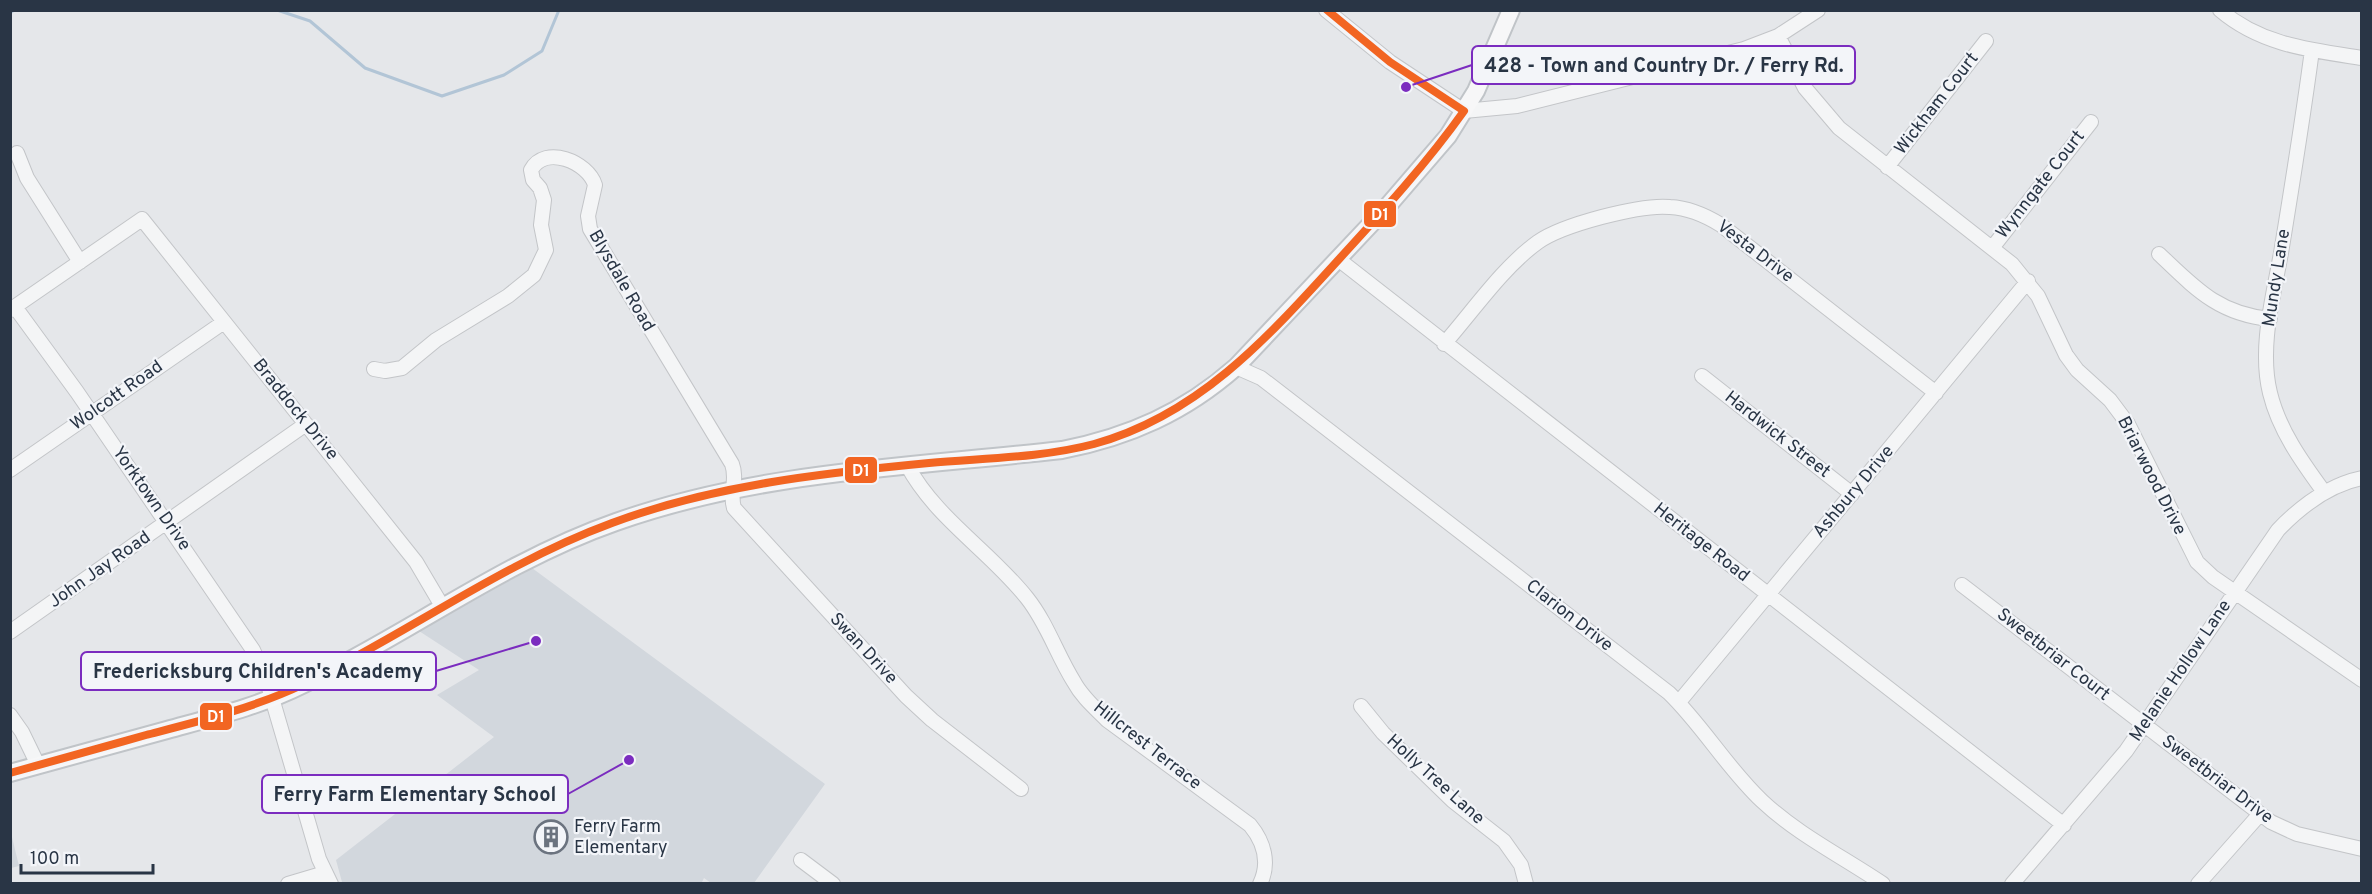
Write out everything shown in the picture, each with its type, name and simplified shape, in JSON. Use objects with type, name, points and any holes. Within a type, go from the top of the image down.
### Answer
[{"type":"main road","points":[[10,773],[230,713],[272,699],[339,666],[509,569],[581,535],[651,510],[734,489],[804,476],[1062,450],[1101,442],[1134,431],[1181,409],[1236,367],[1338,260],[1429,159],[1464,111],[1493,58],[1511,10]]},
{"type":"street","points":[[1326,10],[1390,62],[1464,111],[1517,106],[1744,49],[1778,36],[1818,10]]},
{"type":"street","points":[[2220,10],[2260,37],[2312,50],[2361,58]]},
{"type":"street","name":"Briarwood Drive","points":[[1778,36],[1795,72],[1818,106],[1839,129],[1992,248],[2028,281],[2042,302],[2056,339],[2066,355],[2084,376],[2110,400],[2128,424],[2189,551],[2206,572],[2361,680]]},
{"type":"street","name":"Wickham Court","points":[[1887,167],[1986,41]]},
{"type":"street","name":"Mundy Lane","points":[[2312,50],[2270,319],[2266,371],[2274,408],[2292,446],[2324,492]]},
{"type":"street","name":"Wynngate Court","points":[[1992,248],[2091,122]]},
{"type":"street","points":[[13,309],[80,262],[27,178],[17,153]]},
{"type":"street","name":"Blysdale Road","points":[[374,369],[385,371],[402,368],[436,340],[503,299],[534,275],[546,250],[541,225],[544,200],[540,188],[533,180],[531,170],[542,159],[569,160],[584,167],[593,178],[595,192],[588,216],[590,229],[732,464],[734,489]]},
{"type":"street","name":"Vesta Drive","points":[[1444,344],[1518,259],[1539,241],[1569,227],[1644,208],[1670,207],[1695,212],[1721,225],[1936,393]]},
{"type":"street","name":"Braddock Drive","points":[[80,262],[142,219],[416,562],[442,606]]},
{"type":"street","points":[[2159,254],[2214,303],[2242,315],[2270,319]]},
{"type":"street","name":"Heritage Road","points":[[1338,260],[2064,825]]},
{"type":"street","name":"Ashbury Drive","points":[[1679,702],[2028,281]]},
{"type":"street","name":"Yorktown Drive","points":[[13,309],[91,413],[253,650],[272,699],[328,878]]},
{"type":"street","name":"Wolcott Road","points":[[10,470],[224,322]]},
{"type":"street","name":"Clarion Drive","points":[[1236,367],[1261,378],[1679,702],[1730,766],[1764,802],[1808,836],[1883,884]]},
{"type":"street","name":"Hardwick Street","points":[[1702,376],[1852,494]]},
{"type":"street","name":"John Jay Road","points":[[10,632],[306,424]]},
{"type":"street","name":"Hillcrest Terrace","points":[[908,465],[935,506],[1027,598],[1048,631],[1074,683],[1091,705],[1250,825],[1264,850],[1264,870],[1260,884]]},
{"type":"street","name":"Melanie Hollow Lane","points":[[2012,884],[2145,726],[2278,530],[2307,503],[2324,492],[2361,478]]},
{"type":"street","name":"Swan Drive","points":[[734,489],[732,502],[741,518],[906,696],[932,720],[1021,789]]},
{"type":"street","name":"Sweetbriar Court","points":[[1962,585],[2145,726]]},
{"type":"street","name":"Holly Tree Lane","points":[[1361,706],[1383,733],[1453,801],[1504,841],[1521,865],[1526,884]]},
{"type":"street","points":[[10,715],[22,732],[38,765]]},
{"type":"street","name":"Sweetbriar Drive","points":[[2145,726],[2260,814],[2297,834],[2361,849]]},
{"type":"street","points":[[2198,884],[2260,814]]},
{"type":"street","points":[[801,860],[833,884]]},
{"type":"street","points":[[288,884],[328,878]]},
{"type":"shaded area","points":[[532,568],[825,784],[754,883],[711,883],[704,878],[701,884],[342,882],[336,860],[494,737],[437,695],[479,670],[419,631]]},
{"type":"shaded area","points":[[11,833],[19,866],[10,868]]},
{"type":"waterway","points":[[10,13],[14,10]]},
{"type":"waterway","points":[[277,10],[310,21],[365,68],[442,96],[504,75],[542,51],[559,10]]},
{"type":"transit line","name":"D1","points":[[10,773],[226,713],[285,693],[343,664],[533,558],[572,539],[651,510],[729,490],[809,476],[1033,455],[1074,449],[1132,431],[1167,414],[1200,393],[1260,343],[1405,186],[1464,111],[1390,62],[1327,10]]},
{"type":"place","name":"428 - Town and Country Dr. / Ferry Rd.","points":[[1406,87]]},
{"type":"place","name":"Fredericksburg Children's Academy","points":[[536,641]]},
{"type":"place","name":"Ferry Farm Elementary School","points":[[629,760]]},
{"type":"place","name":"Ferry Farm Elementary","points":[[551,837]]}]
